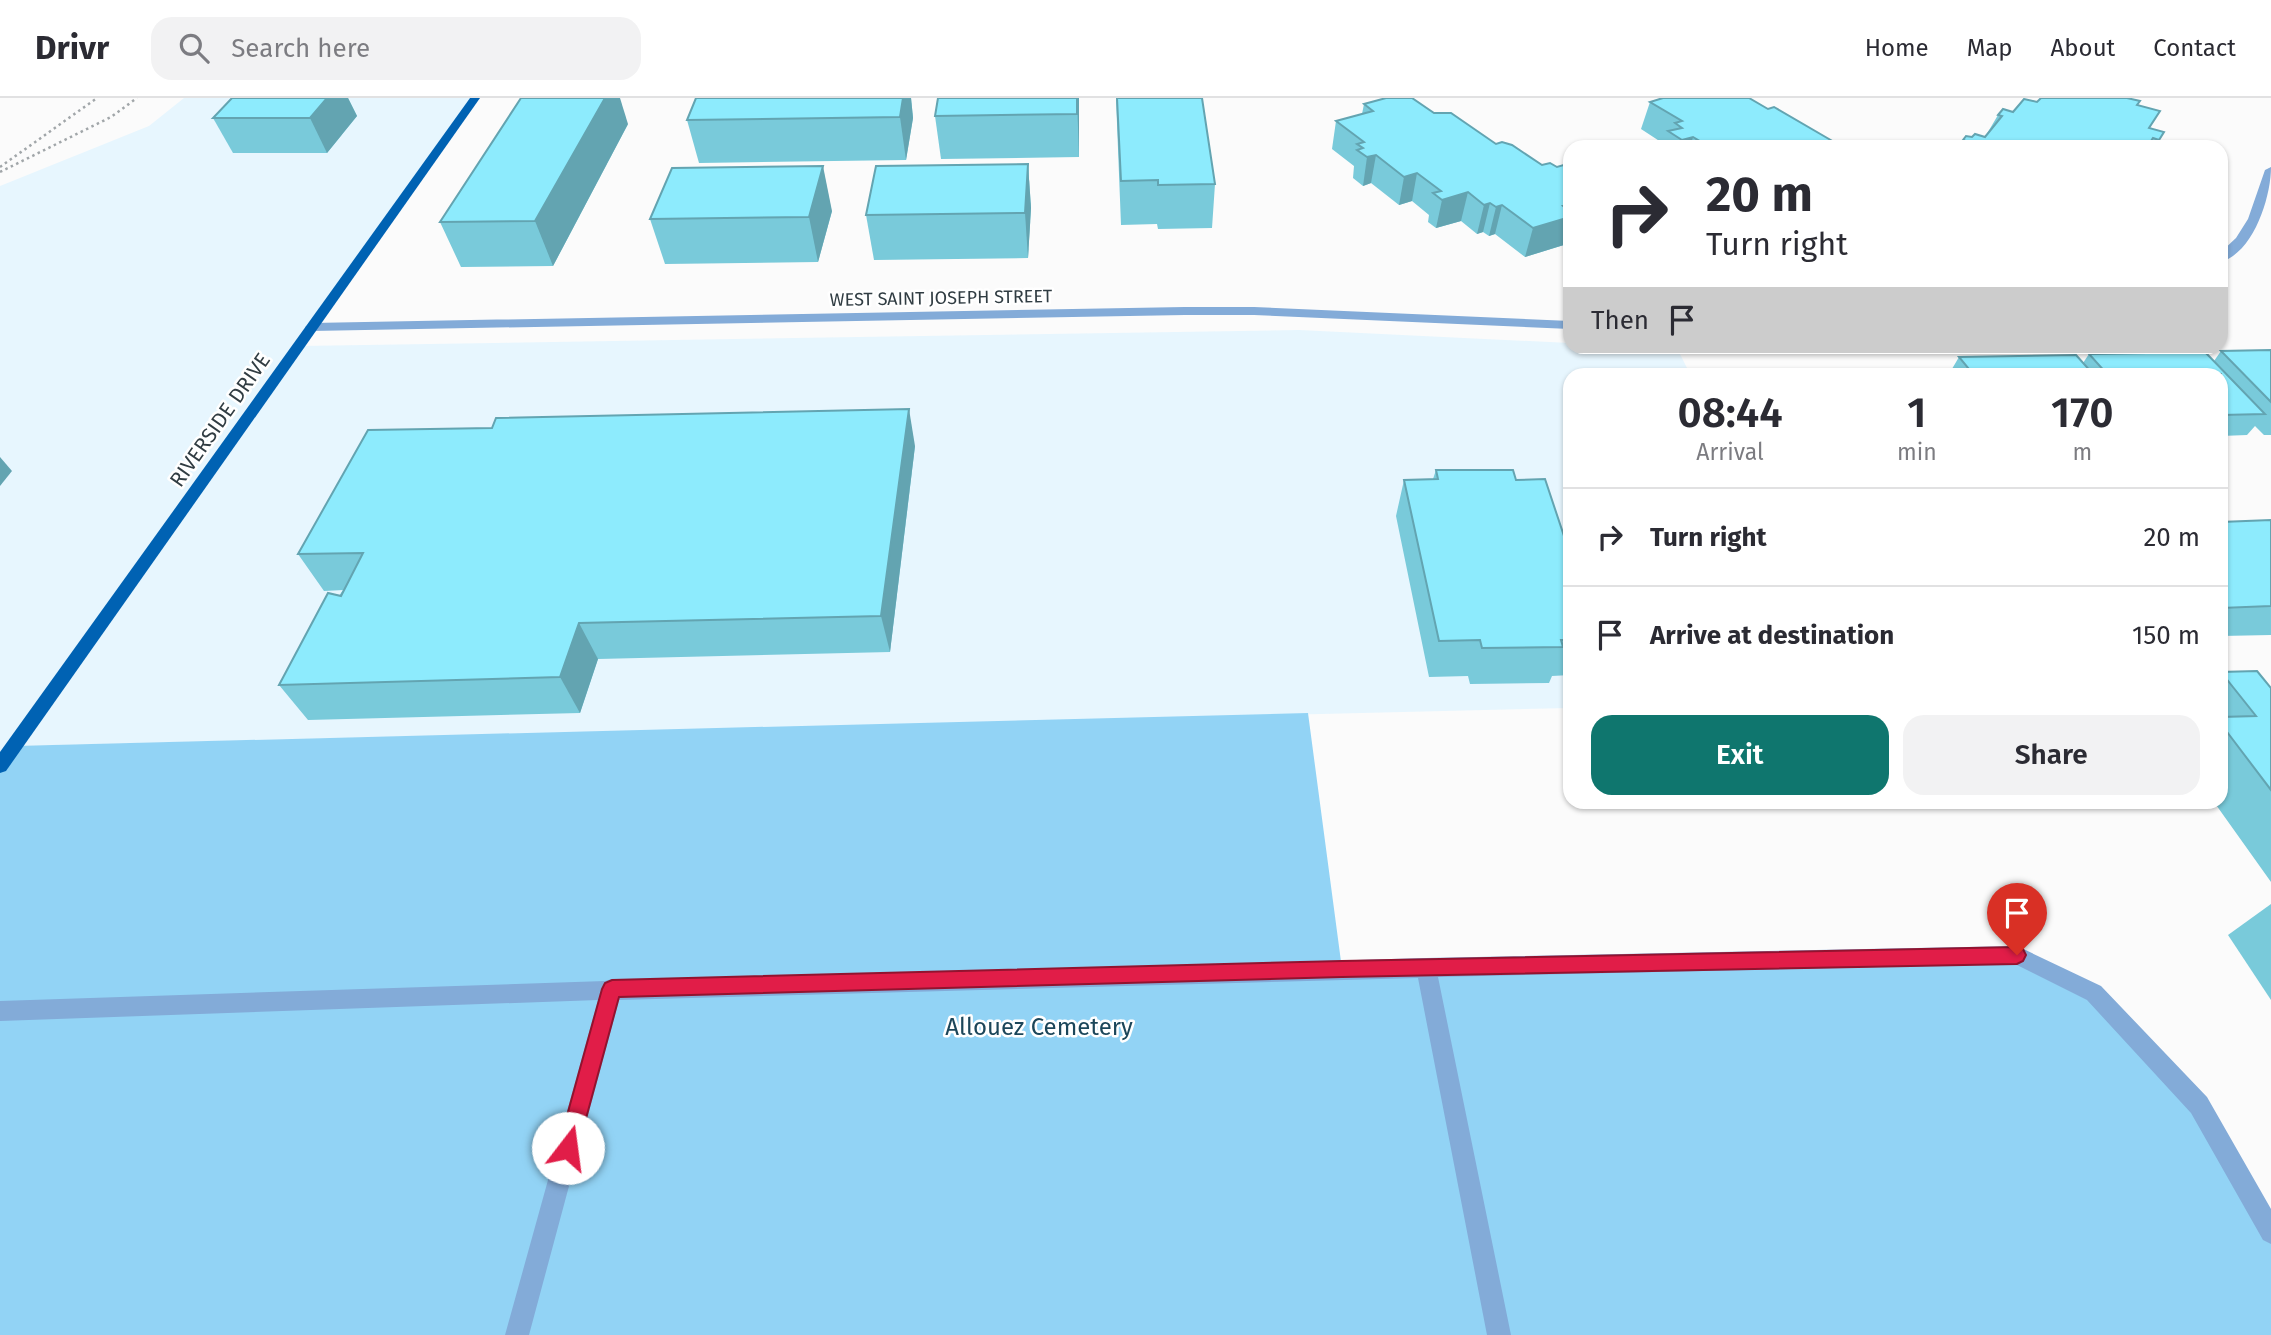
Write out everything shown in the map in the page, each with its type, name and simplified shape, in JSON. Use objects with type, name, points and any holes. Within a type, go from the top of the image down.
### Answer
[{"type":"main road","name":"RIVERSIDE DRIVE","points":[[0,766],[475,98]]},
{"type":"street","points":[[2228,253],[2253,224],[2271,170]]},
{"type":"street","name":"WEST SAINT JOSEPH STREET","points":[[312,327],[1185,311],[1254,311],[1563,325]]},
{"type":"street","points":[[0,1011],[612,989],[1426,967],[2017,955],[2094,993],[2199,1105],[2271,1232]]},
{"type":"street","points":[[1426,967],[1499,1335]]},
{"type":"street","points":[[517,1335],[612,989]]},
{"type":"path","points":[[0,170],[97,98]]},
{"type":"path","points":[[0,170],[111,117],[137,98]]},
{"type":"shaded area","points":[[184,98],[475,98],[300,346],[1299,330],[1563,343],[1563,354],[1680,354],[1687,368],[1563,368],[1563,708],[14,746],[0,766],[0,186],[149,126]]},
{"type":"green space","name":"Allouez Cemetery","points":[[1308,713],[1342,969],[2017,955],[2094,993],[2199,1105],[2271,1232],[2271,1335],[0,1335],[0,767],[14,746]]},
{"type":"building","points":[[232,98],[327,98],[310,118],[213,118]]},
{"type":"building","points":[[521,98],[605,98],[535,221],[440,222]]},
{"type":"building","points":[[696,98],[903,98],[900,117],[687,120]]},
{"type":"building","points":[[938,98],[1077,98],[1077,114],[935,116]]},
{"type":"building","points":[[1117,98],[1202,98],[1215,184],[1158,185],[1158,180],[1121,181]]},
{"type":"building","points":[[1386,98],[1412,98],[1434,113],[1451,113],[1496,144],[1502,142],[1512,145],[1542,165],[1563,165],[1563,219],[1533,228],[1502,205],[1484,205],[1468,192],[1442,200],[1433,193],[1441,191],[1417,173],[1404,177],[1376,155],[1367,157],[1357,150],[1363,148],[1357,144],[1364,142],[1336,121],[1373,111],[1364,104]]},
{"type":"building","points":[[1663,98],[1749,98],[1768,109],[1774,107],[1831,140],[1698,140],[1693,137],[1682,140],[1668,131],[1682,128],[1675,123],[1682,121],[1650,102]]},
{"type":"building","points":[[2041,98],[2127,98],[2140,101],[2137,105],[2160,111],[2149,128],[2164,132],[2159,140],[1963,140],[1966,136],[1972,137],[1975,134],[1985,137],[2002,116],[1998,115],[2003,109],[2013,112],[2024,99],[2037,102]]},
{"type":"building","points":[[1028,164],[1025,213],[866,215],[876,166]]},
{"type":"building","points":[[823,166],[809,217],[650,219],[672,168]]},
{"type":"building","points":[[2271,350],[2271,402],[2224,354],[2228,354],[2228,351]]},
{"type":"building","points":[[2089,354],[2207,354],[2220,368],[2102,368]]},
{"type":"building","points":[[2076,355],[2088,368],[1968,368],[1959,357]]},
{"type":"building","points":[[2228,376],[2265,414],[2228,415]]},
{"type":"building","points":[[909,409],[881,616],[579,623],[560,677],[279,685],[328,593],[341,596],[363,553],[298,554],[368,430],[492,428],[496,418]]},
{"type":"building","points":[[1436,470],[1513,470],[1516,480],[1545,479],[1563,533],[1563,647],[1482,648],[1480,640],[1439,641],[1404,480],[1438,479]]},
{"type":"building","points":[[2271,520],[2271,606],[2228,608],[2228,522]]},
{"type":"building","points":[[2257,671],[2271,688],[2271,790],[2228,733],[2228,717],[2256,716],[2228,681],[2228,672]]},
{"type":"route","points":[[568,1148],[612,989],[1342,969],[2017,955]]}]
